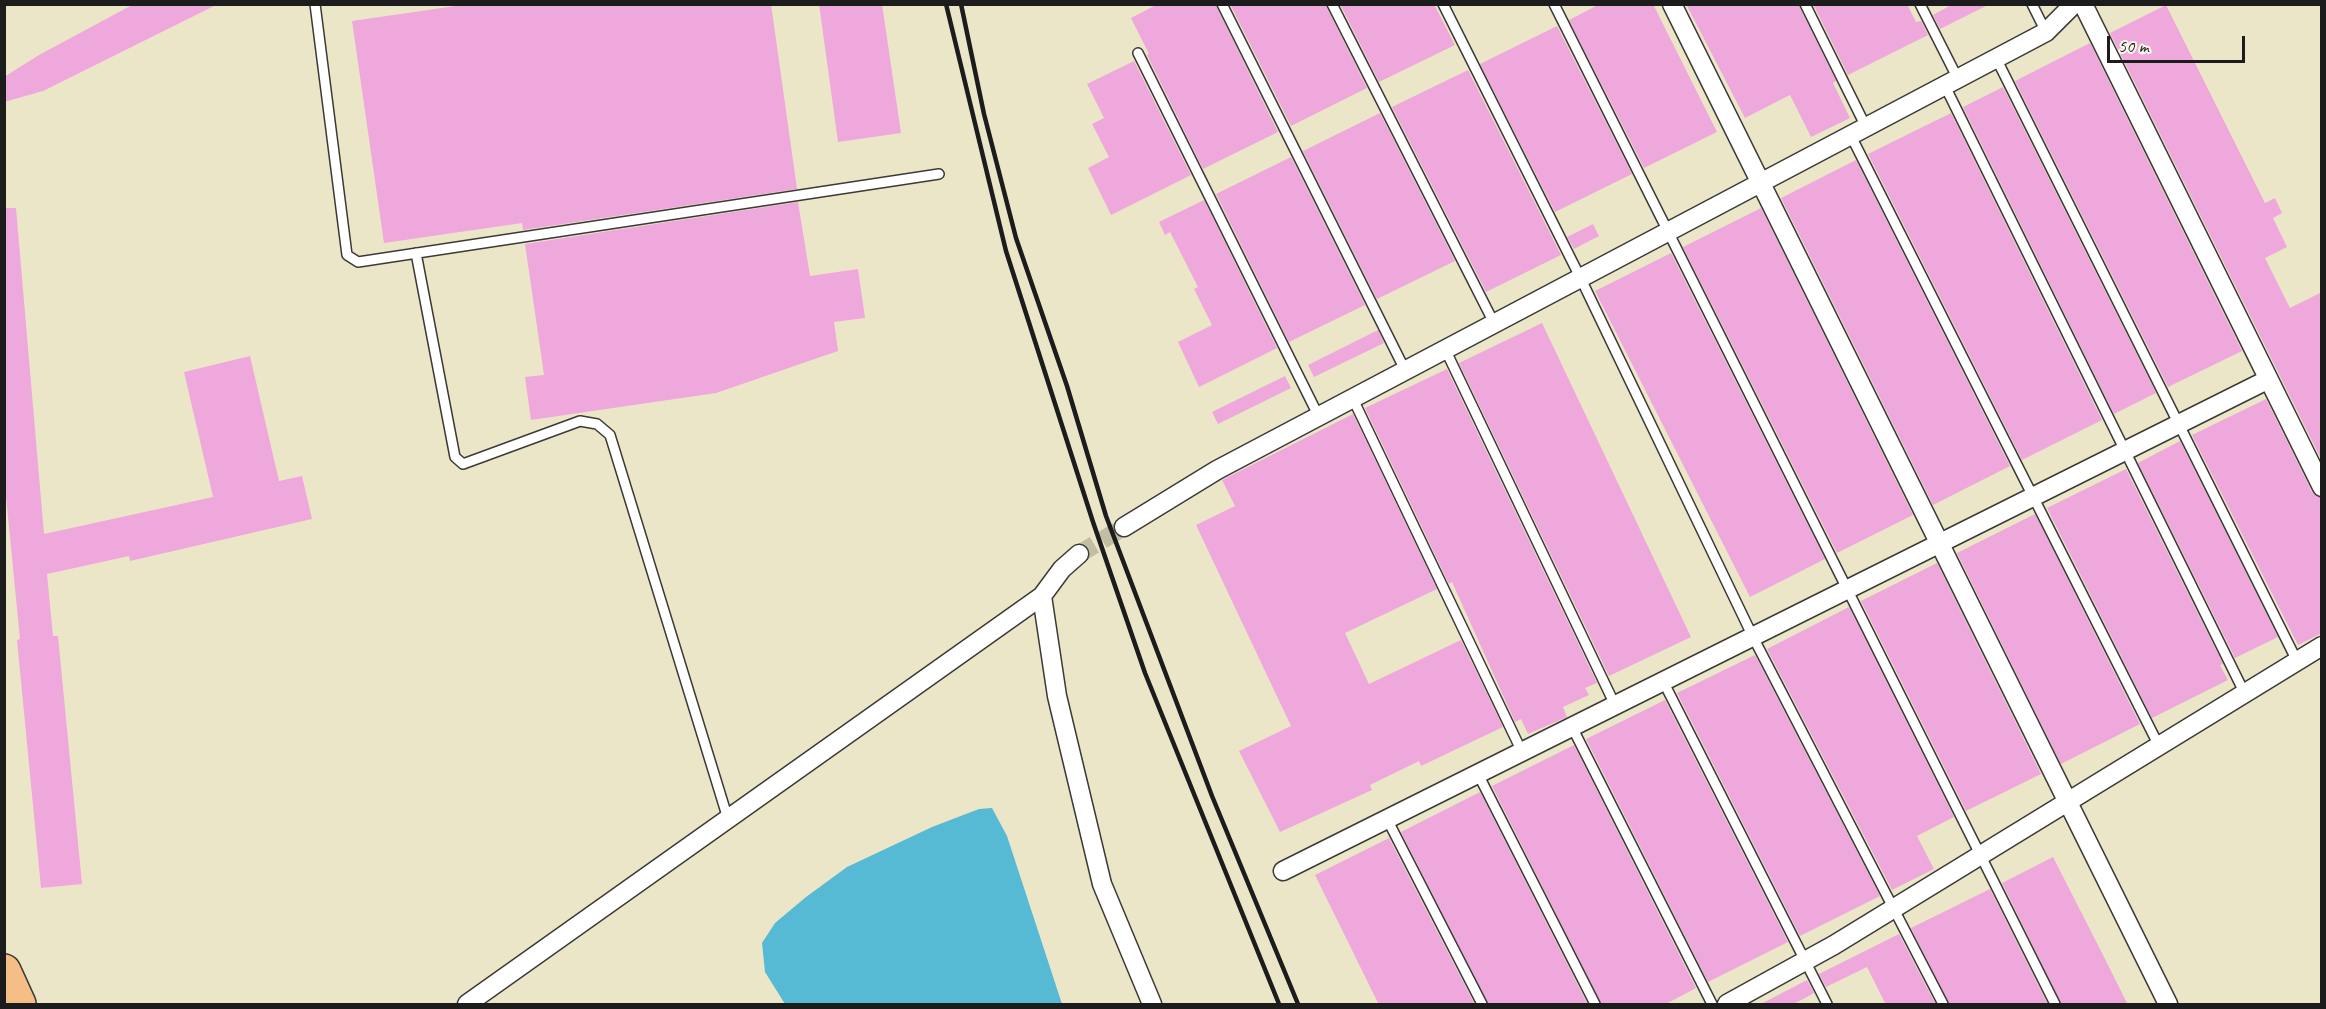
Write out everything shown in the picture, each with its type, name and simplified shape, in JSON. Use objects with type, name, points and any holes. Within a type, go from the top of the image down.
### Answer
[{"type":"highway","points":[[4,972],[19,1005]]},
{"type":"street","points":[[1672,4],[2168,1005]]},
{"type":"street","points":[[1124,527],[1217,470],[2046,32],[2074,4]]},
{"type":"street","points":[[2084,4],[2267,380],[2322,487]]},
{"type":"street","points":[[1283,871],[2267,380]]},
{"type":"street","points":[[467,1005],[1042,596],[1078,554]]},
{"type":"street","points":[[1042,596],[1057,696],[1102,884],[1152,1005]]},
{"type":"street","points":[[1726,1005],[1895,908],[2322,646]]},
{"type":"lane","points":[[315,4],[347,255],[358,262],[939,174]]},
{"type":"lane","points":[[1222,4],[1406,372]]},
{"type":"lane","points":[[1332,4],[1495,325]]},
{"type":"lane","points":[[1443,4],[1581,279],[1753,637],[1895,908],[1943,1005]]},
{"type":"lane","points":[[1554,4],[2055,1005]]},
{"type":"lane","points":[[1805,4],[1858,131],[2033,497],[2158,746]]},
{"type":"lane","points":[[1920,4],[1951,82],[2125,451],[2244,692]]},
{"type":"lane","points":[[2032,4],[2046,32]]},
{"type":"lane","points":[[1138,53],[1319,417]]},
{"type":"lane","points":[[1996,58],[2297,661]]},
{"type":"lane","points":[[416,253],[455,457],[463,464],[580,421],[597,424],[610,435],[728,819]]},
{"type":"lane","points":[[1446,351],[1615,705]]},
{"type":"lane","points":[[1353,399],[1522,752]]},
{"type":"lane","points":[[1663,681],[1827,1005]]},
{"type":"lane","points":[[1572,727],[1712,1005]]},
{"type":"lane","points":[[1478,774],[1595,1005]]},
{"type":"lane","points":[[1387,819],[1482,1005]]},
{"type":"water","points":[[992,808],[1007,836],[1062,1004],[785,1004],[765,972],[762,943],[775,923],[847,867],[932,827],[979,809]]},
{"type":"building","points":[[134,4],[218,4],[43,91],[4,102],[4,77],[39,55]]},
{"type":"building","points":[[469,4],[771,4],[797,189],[523,230],[522,223],[384,243],[352,21]]},
{"type":"building","points":[[819,4],[882,4],[901,133],[838,142]]},
{"type":"building","points":[[1158,4],[1215,4],[1278,132],[1203,169],[1131,18]]},
{"type":"building","points":[[1230,4],[1325,4],[1367,88],[1291,126]]},
{"type":"building","points":[[1340,4],[1434,4],[1455,45],[1379,82]]},
{"type":"building","points":[[1600,4],[1653,4],[1717,132],[1644,168],[1569,20]]},
{"type":"building","points":[[1686,4],[1798,4],[1836,81],[1833,83],[1850,118],[1811,137],[1790,95],[1745,118]]},
{"type":"building","points":[[1813,4],[1907,4],[1916,22],[1921,21],[1928,35],[1848,75]]},
{"type":"building","points":[[1953,4],[1990,4],[1940,29],[1933,15]]},
{"type":"building","points":[[2166,5],[2265,203],[2275,198],[2282,213],[2273,218],[2287,247],[2265,258],[2290,308],[2322,292],[2322,461],[2110,33]]},
{"type":"building","points":[[1557,26],[1632,174],[1555,212],[1480,64]]},
{"type":"building","points":[[2090,43],[2242,351],[2168,387],[2015,81]]},
{"type":"building","points":[[1134,61],[1191,175],[1111,215],[1088,168],[1109,157],[1092,124],[1104,118],[1087,84]]},
{"type":"building","points":[[1468,70],[1561,255],[1486,292],[1392,107]]},
{"type":"building","points":[[2003,87],[2156,393],[2114,414],[1963,107]]},
{"type":"building","points":[[1380,113],[1455,261],[1377,299],[1303,151]]},
{"type":"building","points":[[1951,113],[2102,420],[2022,460],[1868,154]]},
{"type":"building","points":[[1291,157],[1365,305],[1289,342],[1216,194]]},
{"type":"building","points":[[1856,160],[2010,466],[1933,505],[1781,198]]},
{"type":"building","points":[[1204,200],[1277,348],[1199,387],[1178,342],[1212,325],[1194,289],[1198,287],[1170,232],[1165,235],[1159,222]]},
{"type":"building","points":[[798,202],[810,276],[858,269],[865,318],[834,322],[838,351],[716,393],[531,420],[525,377],[544,375],[525,244]]},
{"type":"building","points":[[4,208],[16,208],[44,534],[213,497],[184,372],[250,356],[279,481],[302,476],[312,519],[130,561],[129,556],[47,574],[53,636],[58,636],[82,884],[41,888],[4,476]]},
{"type":"building","points":[[1761,208],[1913,515],[1837,553],[1683,247]]},
{"type":"building","points":[[1593,224],[1599,236],[1574,249],[1567,237]]},
{"type":"building","points":[[1671,253],[1825,559],[1750,597],[1595,291]]},
{"type":"building","points":[[1542,323],[1691,637],[1609,676],[1459,363]]},
{"type":"building","points":[[1378,330],[1384,343],[1314,377],[1308,365]]},
{"type":"building","points":[[1447,369],[1597,683],[1585,688],[1589,695],[1563,707],[1567,717],[1528,734],[1521,719],[1515,722],[1452,582],[1449,584],[1365,408]]},
{"type":"building","points":[[1285,376],[1291,388],[1218,424],[1212,412]]},
{"type":"building","points":[[2266,399],[2312,492],[2322,498],[2322,633],[2298,645],[2192,435]]},
{"type":"building","points":[[1353,414],[1437,589],[1345,633],[1369,684],[1461,640],[1503,727],[1421,766],[1419,761],[1370,785],[1372,790],[1280,832],[1239,751],[1291,726],[1196,525],[1235,506],[1222,480]]},
{"type":"building","points":[[2180,441],[2278,637],[2235,658],[2138,463]]},
{"type":"building","points":[[2126,469],[2223,664],[2220,665],[2228,680],[2152,718],[2047,508]]},
{"type":"building","points":[[2035,514],[2140,724],[2061,764],[1957,553]]},
{"type":"building","points":[[1937,563],[2041,774],[1966,811],[1861,601]]},
{"type":"building","points":[[1849,607],[1954,817],[1917,836],[1934,869],[1892,890],[1767,649]]},
{"type":"building","points":[[1755,655],[1880,896],[1800,936],[1677,693]]},
{"type":"building","points":[[1665,700],[1788,942],[1708,982],[1586,739]]},
{"type":"building","points":[[1574,745],[1696,988],[1664,1005],[1602,1005],[1492,786]]},
{"type":"building","points":[[1480,792],[1588,1005],[1489,1005],[1401,832]]},
{"type":"building","points":[[1389,838],[1475,1005],[1379,1005],[1315,875]]},
{"type":"building","points":[[2053,857],[2128,1005],[2062,1005],[2002,883]]},
{"type":"building","points":[[1990,889],[2048,1005],[1950,1005],[1911,928]]},
{"type":"building","points":[[1899,934],[1936,1005],[1886,1005],[1867,967],[1826,987],[1819,974]]},
{"type":"building","points":[[1807,980],[1814,993],[1792,1005],[1759,1005]]},
{"type":"tunnel","points":[[1079,554],[1124,527]]},
{"type":"railway","points":[[946,4],[1006,251],[1093,522],[1145,673],[1279,1004]]},
{"type":"railway","points":[[961,4],[984,114],[1016,238],[1067,386],[1106,516],[1212,796],[1298,1004]]}]
